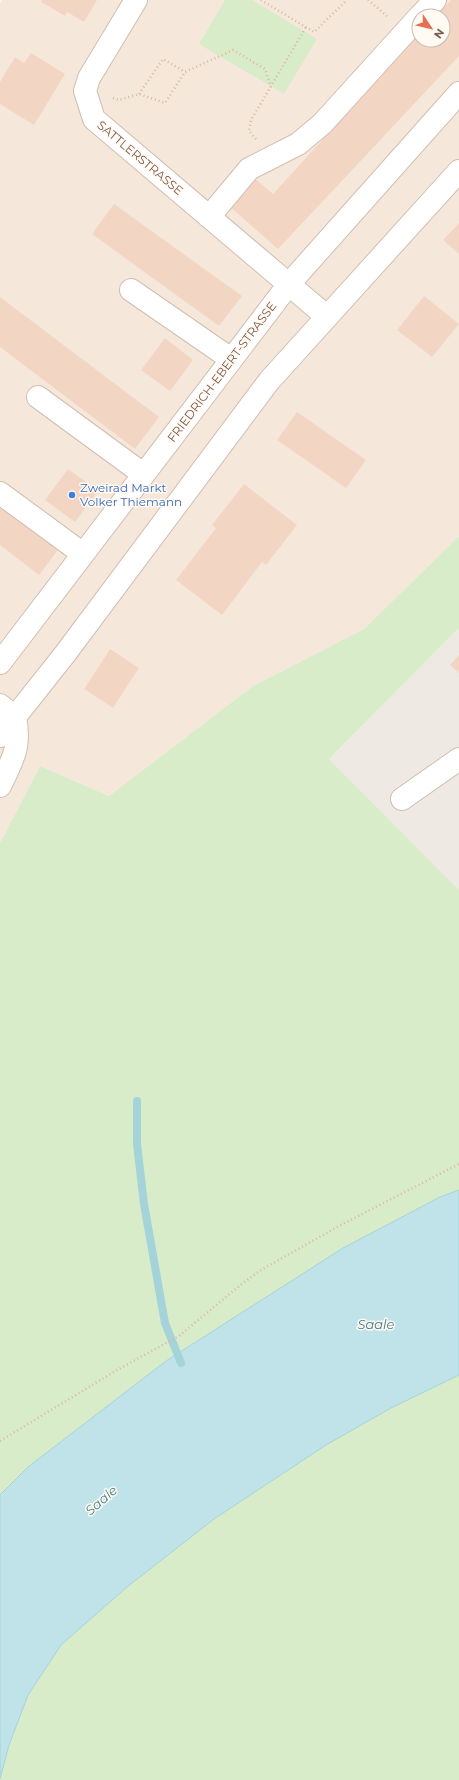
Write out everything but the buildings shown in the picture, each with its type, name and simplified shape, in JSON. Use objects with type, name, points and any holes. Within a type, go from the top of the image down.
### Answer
[{"type":"street","points":[[85,91],[89,78],[136,0]]},
{"type":"street","points":[[428,8],[435,0]]},
{"type":"street","points":[[209,217],[249,169],[298,144],[322,124],[411,27]]},
{"type":"street","name":"SATTLERSTRASSE","points":[[85,91],[94,119],[326,316]]},
{"type":"street","name":"FRIEDRICH-EBERT-STRASSE","points":[[0,663],[289,284],[459,93]]},
{"type":"street","points":[[0,736],[8,711],[65,654],[260,393],[326,316],[459,171]]},
{"type":"street","points":[[130,290],[231,359]]},
{"type":"street","points":[[38,397],[143,474]]},
{"type":"street","points":[[0,493],[83,554]]},
{"type":"street","points":[[0,786],[15,755],[18,734],[8,711]]},
{"type":"street","points":[[402,799],[459,759]]},
{"type":"path","points":[[261,0],[314,32],[347,0]]},
{"type":"path","points":[[270,159],[250,131],[251,120],[306,27]]},
{"type":"path","points":[[85,91],[119,100],[139,94],[165,103],[185,72],[233,50],[265,69],[271,86]]},
{"type":"path","points":[[139,94],[163,59],[185,72]]},
{"type":"path","points":[[0,1441],[117,1370],[179,1336],[261,1270],[339,1226],[459,1164]]},
{"type":"shaded area","points":[[2,0],[459,0],[459,536],[364,629],[253,686],[109,796],[40,766],[0,843],[0,3]]},
{"type":"shaded area","points":[[459,628],[459,890],[329,759]]},
{"type":"green space","points":[[225,0],[252,0],[317,39],[284,94],[199,44]]},
{"type":"green space","points":[[459,536],[459,628],[329,759],[459,890],[459,1190],[440,1197],[343,1248],[166,1361],[28,1467],[0,1495],[0,843],[40,766],[109,796],[253,686],[364,629]]},
{"type":"green space","points":[[459,1375],[459,1780],[0,1780],[9,1745],[28,1695],[61,1645],[127,1587],[214,1519],[326,1445],[391,1408]]},
{"type":"water","name":"Saale","points":[[459,1190],[459,1375],[391,1408],[326,1445],[214,1519],[127,1587],[61,1645],[28,1695],[9,1745],[0,1779],[0,1495],[28,1467],[166,1361],[343,1248],[440,1197]]},
{"type":"waterway","points":[[137,1101],[137,1144],[144,1204],[165,1323],[181,1363]]},
{"type":"place","name":"Zweirad Markt Volker Thiemann","points":[[72,495]]}]
